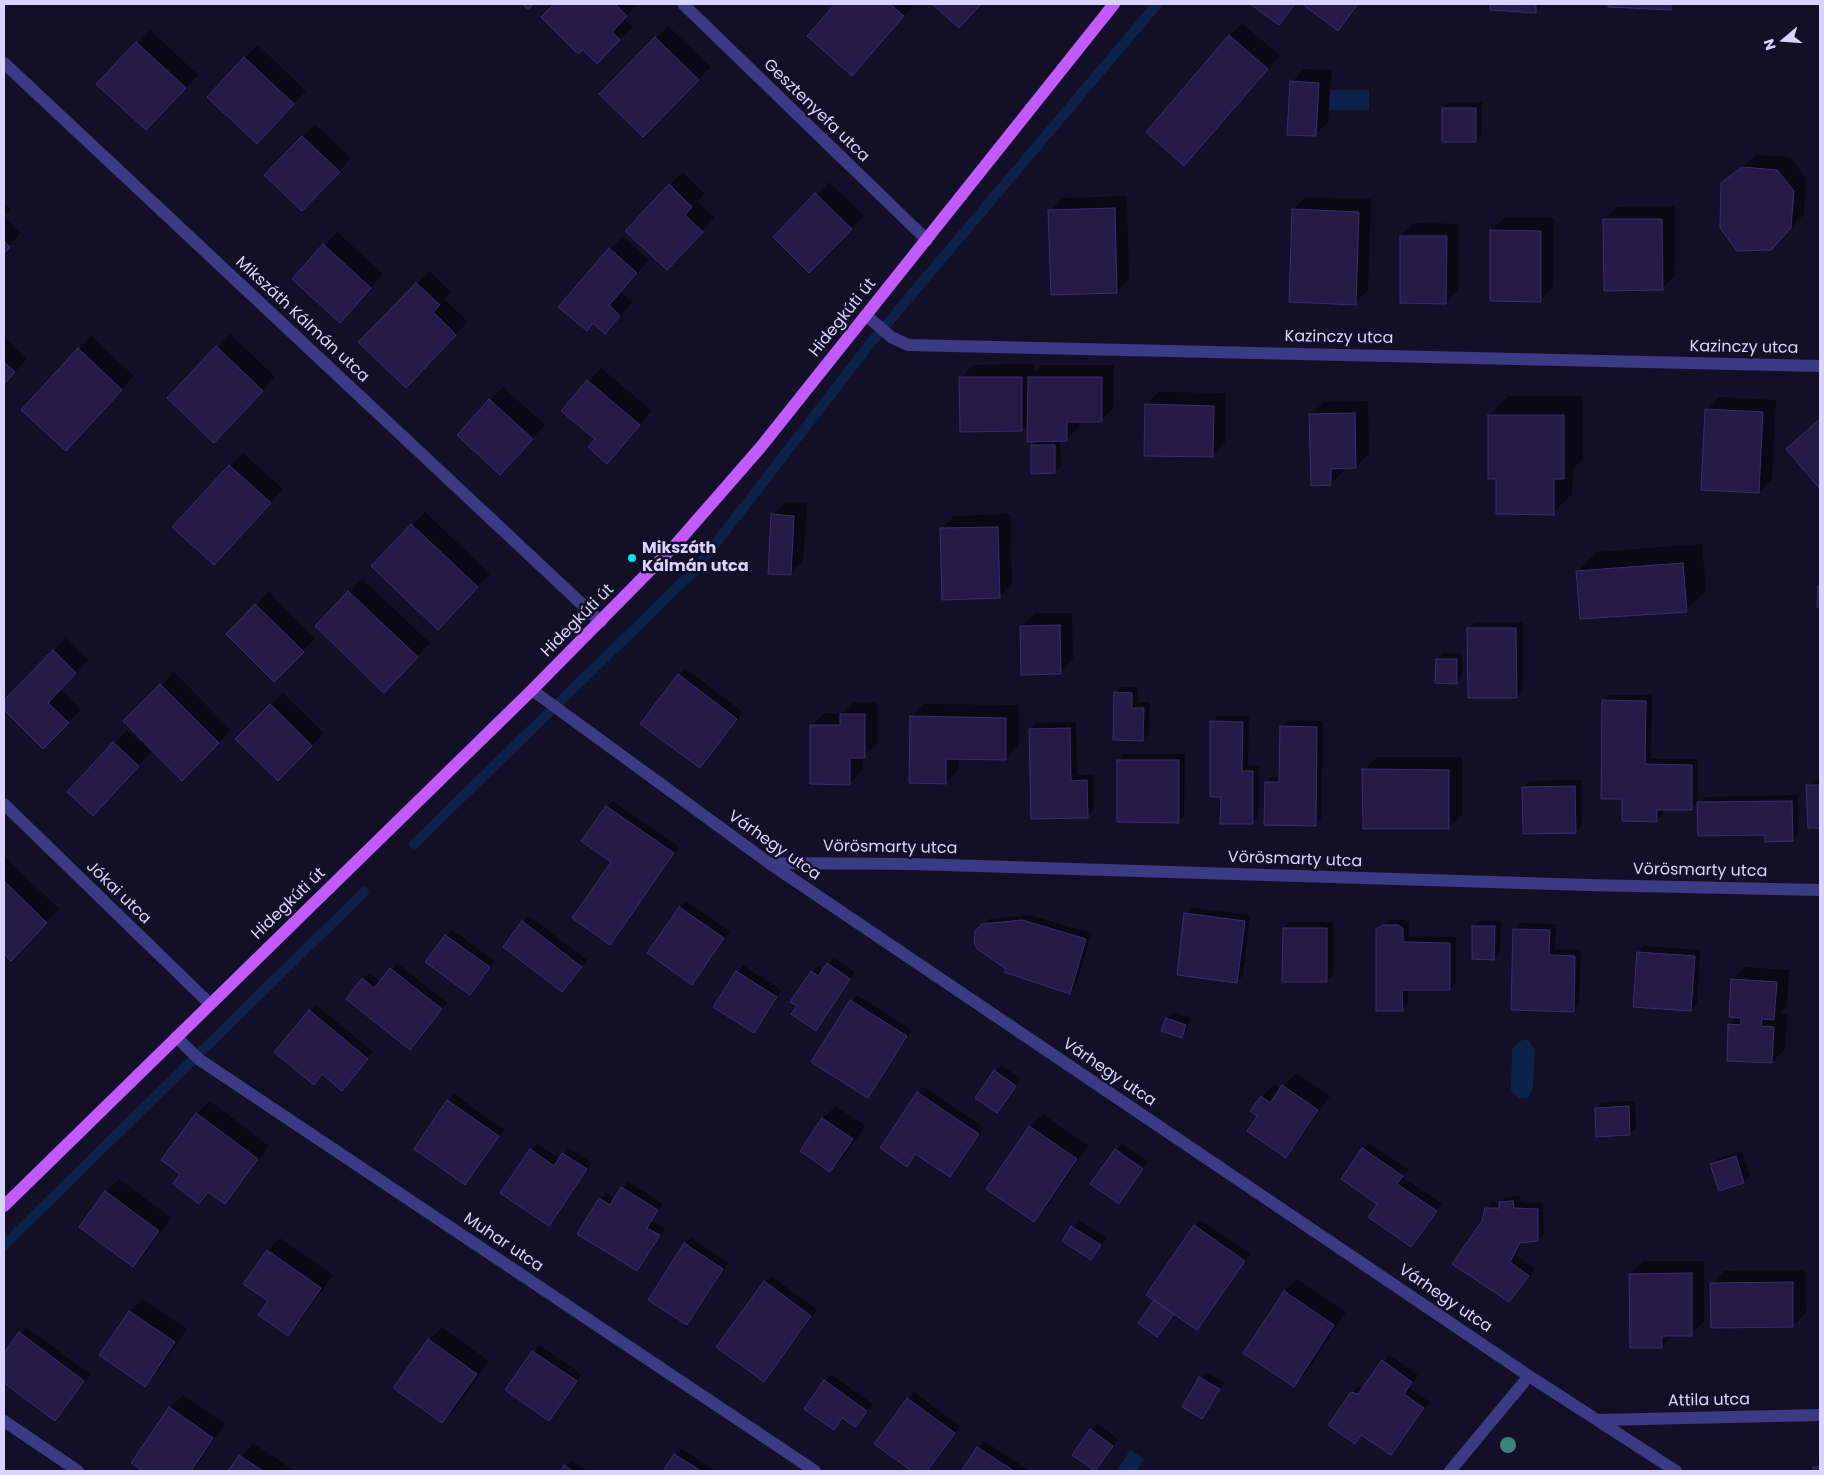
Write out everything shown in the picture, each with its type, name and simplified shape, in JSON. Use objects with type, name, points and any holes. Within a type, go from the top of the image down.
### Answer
[{"type":"main road","name":"Hidegkúti út","points":[[4,1206],[532,690],[677,543],[871,319],[927,240],[1114,4]]},
{"type":"street","name":"Gesztenyefa utca","points":[[683,4],[927,240]]},
{"type":"street","name":"Mikszáth Kálmán utca","points":[[4,63],[601,622]]},
{"type":"street","name":"Kazinczy utca","points":[[871,319],[888,334],[908,345],[1820,366]]},
{"type":"street","name":"Várhegy utca","points":[[532,690],[769,863],[1529,1376],[1676,1471]]},
{"type":"street","name":"Jókai utca","points":[[4,804],[210,1004]]},
{"type":"street","name":"Vörösmarty utca","points":[[769,863],[913,864],[1578,885],[1820,890]]},
{"type":"street","name":"Muhar utca","points":[[176,1037],[200,1060],[815,1471]]},
{"type":"street","points":[[1450,1471],[1529,1376]]},
{"type":"street","name":"Attila utca","points":[[1599,1420],[1820,1415]]},
{"type":"street","points":[[4,1421],[78,1471]]},
{"type":"water","points":[[1329,90],[1369,90],[1369,110],[1329,110]]},
{"type":"water","points":[[1522,1040],[1528,1040],[1535,1049],[1533,1087],[1529,1097],[1518,1098],[1511,1090],[1512,1048]]},
{"type":"water","points":[[1130,1450],[1144,1459],[1137,1471],[1117,1471]]},
{"type":"building","points":[[522,4],[534,4],[528,9]]},
{"type":"building","points":[[554,4],[615,4],[627,16],[612,32],[620,40],[597,64],[583,50],[578,54],[541,17]]},
{"type":"building","points":[[835,4],[890,4],[904,16],[852,76],[807,36]]},
{"type":"building","points":[[932,4],[981,4],[959,28]]},
{"type":"building","points":[[1250,4],[1295,4],[1279,25]]},
{"type":"building","points":[[1302,4],[1358,4],[1338,31]]},
{"type":"building","points":[[1490,4],[1536,4],[1536,13],[1490,10]]},
{"type":"building","points":[[1608,4],[1671,4],[1671,10],[1608,7]]},
{"type":"building","points":[[1229,35],[1268,69],[1184,166],[1146,132]]},
{"type":"building","points":[[655,37],[699,80],[643,137],[599,94]]},
{"type":"building","points":[[136,42],[186,88],[146,130],[96,84]]},
{"type":"building","points":[[244,57],[294,104],[257,144],[207,97]]},
{"type":"building","points":[[1290,81],[1319,83],[1316,136],[1287,135]]},
{"type":"building","points":[[1442,108],[1476,108],[1476,142],[1442,142]]},
{"type":"building","points":[[302,136],[340,172],[302,211],[264,175]]},
{"type":"building","points":[[1742,167],[1777,170],[1794,191],[1791,228],[1771,250],[1737,251],[1720,228],[1721,183]]},
{"type":"building","points":[[669,184],[692,207],[685,215],[703,232],[667,270],[625,231]]},
{"type":"building","points":[[815,193],[852,229],[809,273],[773,237]]},
{"type":"building","points":[[1115,208],[1117,293],[1051,295],[1048,210]]},
{"type":"building","points":[[1292,209],[1359,212],[1356,305],[1289,302]]},
{"type":"building","points":[[1603,219],[1662,219],[1663,290],[1604,291]]},
{"type":"building","points":[[1490,230],[1541,231],[1541,302],[1490,301]]},
{"type":"building","points":[[1400,236],[1447,236],[1446,304],[1400,303]]},
{"type":"building","points":[[4,241],[10,247],[4,253]]},
{"type":"building","points":[[323,244],[371,288],[340,323],[292,279]]},
{"type":"building","points":[[609,248],[637,273],[609,305],[620,316],[605,334],[593,323],[587,331],[558,307]]},
{"type":"building","points":[[416,283],[440,305],[433,312],[456,335],[406,388],[358,342]]},
{"type":"building","points":[[216,346],[263,391],[214,443],[167,398]]},
{"type":"building","points":[[78,348],[122,390],[66,451],[21,410]]},
{"type":"building","points":[[4,362],[15,372],[4,384]]},
{"type":"building","points":[[959,377],[1022,377],[1022,431],[960,432]]},
{"type":"building","points":[[1028,377],[1102,377],[1102,422],[1067,422],[1067,441],[1027,442]]},
{"type":"building","points":[[587,380],[640,425],[607,464],[588,447],[595,439],[561,411]]},
{"type":"building","points":[[489,399],[533,439],[500,475],[457,435]]},
{"type":"building","points":[[1145,404],[1214,406],[1213,457],[1144,456]]},
{"type":"building","points":[[1705,409],[1763,412],[1759,493],[1701,490]]},
{"type":"building","points":[[1355,413],[1356,468],[1331,469],[1331,485],[1311,486],[1309,414]]},
{"type":"building","points":[[1488,415],[1564,415],[1564,479],[1554,479],[1554,515],[1496,514],[1496,479],[1488,479]]},
{"type":"building","points":[[1820,419],[1820,489],[1786,449]]},
{"type":"building","points":[[1031,445],[1055,445],[1055,473],[1031,474]]},
{"type":"building","points":[[229,465],[271,503],[214,565],[172,527]]},
{"type":"building","points":[[771,514],[794,516],[791,575],[768,574]]},
{"type":"building","points":[[411,524],[478,587],[438,630],[371,566]]},
{"type":"building","points":[[998,527],[1000,598],[942,600],[940,528]]},
{"type":"building","points":[[1683,563],[1687,612],[1580,619],[1576,571]]},
{"type":"building","points":[[1818,586],[1820,586],[1820,607],[1817,607]]},
{"type":"building","points":[[348,591],[418,657],[384,693],[315,626]]},
{"type":"building","points":[[255,604],[304,652],[274,682],[226,634]]},
{"type":"building","points":[[1060,625],[1061,674],[1021,675],[1020,626]]},
{"type":"building","points":[[1467,628],[1516,628],[1517,698],[1468,698]]},
{"type":"building","points":[[53,650],[76,673],[48,703],[69,723],[43,749],[4,710],[4,700]]},
{"type":"building","points":[[1436,659],[1457,659],[1457,684],[1435,683]]},
{"type":"building","points":[[678,674],[737,719],[700,768],[640,724]]},
{"type":"building","points":[[160,684],[219,743],[182,781],[123,721]]},
{"type":"building","points":[[1114,692],[1132,693],[1132,708],[1144,708],[1143,741],[1113,740]]},
{"type":"building","points":[[1602,700],[1646,701],[1645,764],[1692,765],[1692,810],[1657,810],[1657,822],[1622,821],[1622,799],[1601,799]]},
{"type":"building","points":[[270,704],[312,746],[278,781],[235,739]]},
{"type":"building","points":[[840,714],[865,714],[865,758],[850,758],[850,785],[810,784],[810,725],[840,725]]},
{"type":"building","points":[[910,716],[1006,718],[1006,760],[946,759],[946,784],[909,783]]},
{"type":"building","points":[[1210,721],[1243,722],[1242,771],[1253,771],[1253,824],[1220,824],[1221,797],[1210,797]]},
{"type":"building","points":[[1280,726],[1317,727],[1316,826],[1264,825],[1265,782],[1279,782]]},
{"type":"building","points":[[1070,728],[1071,781],[1087,780],[1088,818],[1031,819],[1029,729]]},
{"type":"building","points":[[113,742],[139,766],[93,816],[67,792]]},
{"type":"building","points":[[1117,760],[1179,760],[1179,823],[1117,822]]},
{"type":"building","points":[[1362,769],[1449,770],[1449,829],[1363,829]]},
{"type":"building","points":[[1806,785],[1820,785],[1820,828],[1808,828]]},
{"type":"building","points":[[1575,786],[1576,833],[1523,834],[1522,787]]},
{"type":"building","points":[[1792,801],[1793,841],[1765,842],[1765,835],[1698,836],[1697,802]]},
{"type":"building","points":[[606,806],[674,853],[610,945],[572,918],[611,862],[581,841]]},
{"type":"building","points":[[4,881],[47,923],[11,961],[4,954]]},
{"type":"building","points":[[679,907],[724,938],[692,985],[647,953]]},
{"type":"building","points":[[1184,913],[1245,921],[1237,983],[1177,975]]},
{"type":"building","points":[[1022,920],[1086,939],[1070,994],[1004,972],[1006,969],[977,949],[974,943],[975,931],[982,924]]},
{"type":"building","points":[[522,921],[582,967],[562,992],[503,947]]},
{"type":"building","points":[[1383,925],[1398,925],[1403,928],[1403,942],[1450,943],[1450,990],[1402,990],[1403,1011],[1376,1011],[1376,929]]},
{"type":"building","points":[[1472,926],[1495,926],[1494,960],[1472,959]]},
{"type":"building","points":[[1283,928],[1327,928],[1327,982],[1282,982]]},
{"type":"building","points":[[1513,929],[1550,930],[1549,955],[1575,956],[1574,1012],[1511,1010]]},
{"type":"building","points":[[445,935],[490,967],[470,995],[425,962]]},
{"type":"building","points":[[1637,952],[1695,956],[1691,1011],[1633,1007]]},
{"type":"building","points":[[827,963],[850,979],[816,1031],[791,1014],[797,1006],[790,1002],[811,971],[818,976]]},
{"type":"building","points":[[390,968],[442,1009],[410,1050],[346,999],[362,978],[374,988]]},
{"type":"building","points":[[736,971],[777,997],[754,1033],[713,1007]]},
{"type":"building","points":[[1731,979],[1777,982],[1774,1020],[1762,1019],[1761,1026],[1774,1027],[1772,1063],[1727,1061],[1728,1024],[1741,1025],[1741,1018],[1729,1017]]},
{"type":"building","points":[[850,1000],[907,1036],[868,1098],[811,1062]]},
{"type":"building","points":[[309,1010],[368,1059],[342,1091],[322,1074],[314,1085],[274,1052]]},
{"type":"building","points":[[1166,1018],[1186,1025],[1182,1038],[1161,1031]]},
{"type":"building","points":[[994,1070],[1016,1086],[997,1113],[975,1098]]},
{"type":"building","points":[[1282,1085],[1318,1110],[1286,1158],[1247,1131],[1257,1116],[1250,1111],[1261,1096],[1270,1103]]},
{"type":"building","points":[[917,1092],[979,1134],[950,1177],[915,1154],[907,1167],[880,1148]]},
{"type":"building","points":[[447,1100],[499,1136],[465,1185],[414,1149]]},
{"type":"building","points":[[1629,1106],[1630,1135],[1596,1137],[1595,1108]]},
{"type":"building","points":[[196,1113],[258,1159],[225,1204],[208,1192],[199,1204],[173,1184],[180,1174],[161,1160]]},
{"type":"building","points":[[822,1118],[853,1139],[830,1172],[800,1151]]},
{"type":"building","points":[[1029,1126],[1077,1159],[1034,1222],[986,1189]]},
{"type":"building","points":[[1362,1148],[1403,1176],[1397,1184],[1437,1211],[1411,1247],[1368,1217],[1377,1204],[1341,1179]]},
{"type":"building","points":[[530,1149],[554,1166],[562,1153],[587,1169],[549,1226],[500,1193]]},
{"type":"building","points":[[1115,1149],[1143,1169],[1119,1204],[1090,1184]]},
{"type":"building","points":[[1736,1156],[1744,1183],[1719,1191],[1710,1164]]},
{"type":"building","points":[[621,1187],[658,1210],[647,1228],[660,1235],[637,1271],[577,1234],[599,1198],[610,1205]]},
{"type":"building","points":[[105,1191],[159,1231],[133,1267],[79,1227]]},
{"type":"building","points":[[1513,1201],[1514,1208],[1538,1209],[1538,1241],[1520,1243],[1510,1262],[1529,1276],[1509,1302],[1452,1264],[1482,1221],[1485,1208],[1499,1208],[1499,1202]]},
{"type":"building","points":[[1194,1225],[1245,1261],[1197,1330],[1146,1295]]},
{"type":"building","points":[[1071,1226],[1101,1245],[1091,1260],[1062,1241]]},
{"type":"building","points":[[684,1243],[723,1269],[687,1325],[648,1300]]},
{"type":"building","points":[[267,1250],[321,1288],[288,1336],[258,1315],[268,1301],[243,1284]]},
{"type":"building","points":[[1692,1273],[1692,1336],[1662,1336],[1662,1348],[1630,1348],[1629,1274]]},
{"type":"building","points":[[764,1281],[811,1316],[764,1382],[716,1347]]},
{"type":"building","points":[[1793,1282],[1793,1327],[1711,1328],[1710,1283]]},
{"type":"building","points":[[1284,1291],[1334,1325],[1294,1387],[1243,1353]]},
{"type":"building","points":[[1154,1300],[1174,1314],[1157,1337],[1138,1323]]},
{"type":"building","points":[[129,1311],[175,1342],[145,1387],[99,1355]]},
{"type":"building","points":[[19,1332],[84,1381],[55,1421],[4,1383],[4,1353]]},
{"type":"building","points":[[428,1339],[477,1374],[442,1423],[393,1388]]},
{"type":"building","points":[[532,1351],[577,1381],[549,1421],[505,1390]]},
{"type":"building","points":[[1382,1360],[1412,1382],[1404,1394],[1424,1408],[1391,1455],[1361,1435],[1355,1444],[1328,1425],[1351,1392],[1358,1394]]},
{"type":"building","points":[[1199,1377],[1220,1389],[1202,1419],[1182,1407]]},
{"type":"building","points":[[824,1380],[867,1411],[856,1427],[842,1418],[834,1430],[804,1409]]},
{"type":"building","points":[[907,1398],[955,1433],[927,1471],[912,1471],[874,1444]]},
{"type":"building","points":[[169,1407],[213,1438],[191,1471],[143,1471],[131,1463]]},
{"type":"building","points":[[1090,1429],[1113,1446],[1095,1471],[1072,1455]]},
{"type":"building","points":[[977,1447],[1014,1471],[961,1471]]},
{"type":"building","points":[[674,1454],[701,1471],[663,1471]]},
{"type":"building","points":[[239,1455],[263,1471],[228,1471]]},
{"type":"building","points":[[564,1465],[573,1471],[560,1471]]},
{"type":"building","points":[[1813,1467],[1820,1467],[1820,1471],[1813,1471]]},
{"type":"waterway","points":[[414,844],[696,569],[869,345],[1157,4]]},
{"type":"waterway","points":[[4,1245],[364,892]]},
{"type":"place","name":"Mikszáth Kálmán utca","points":[[632,558]]}]
